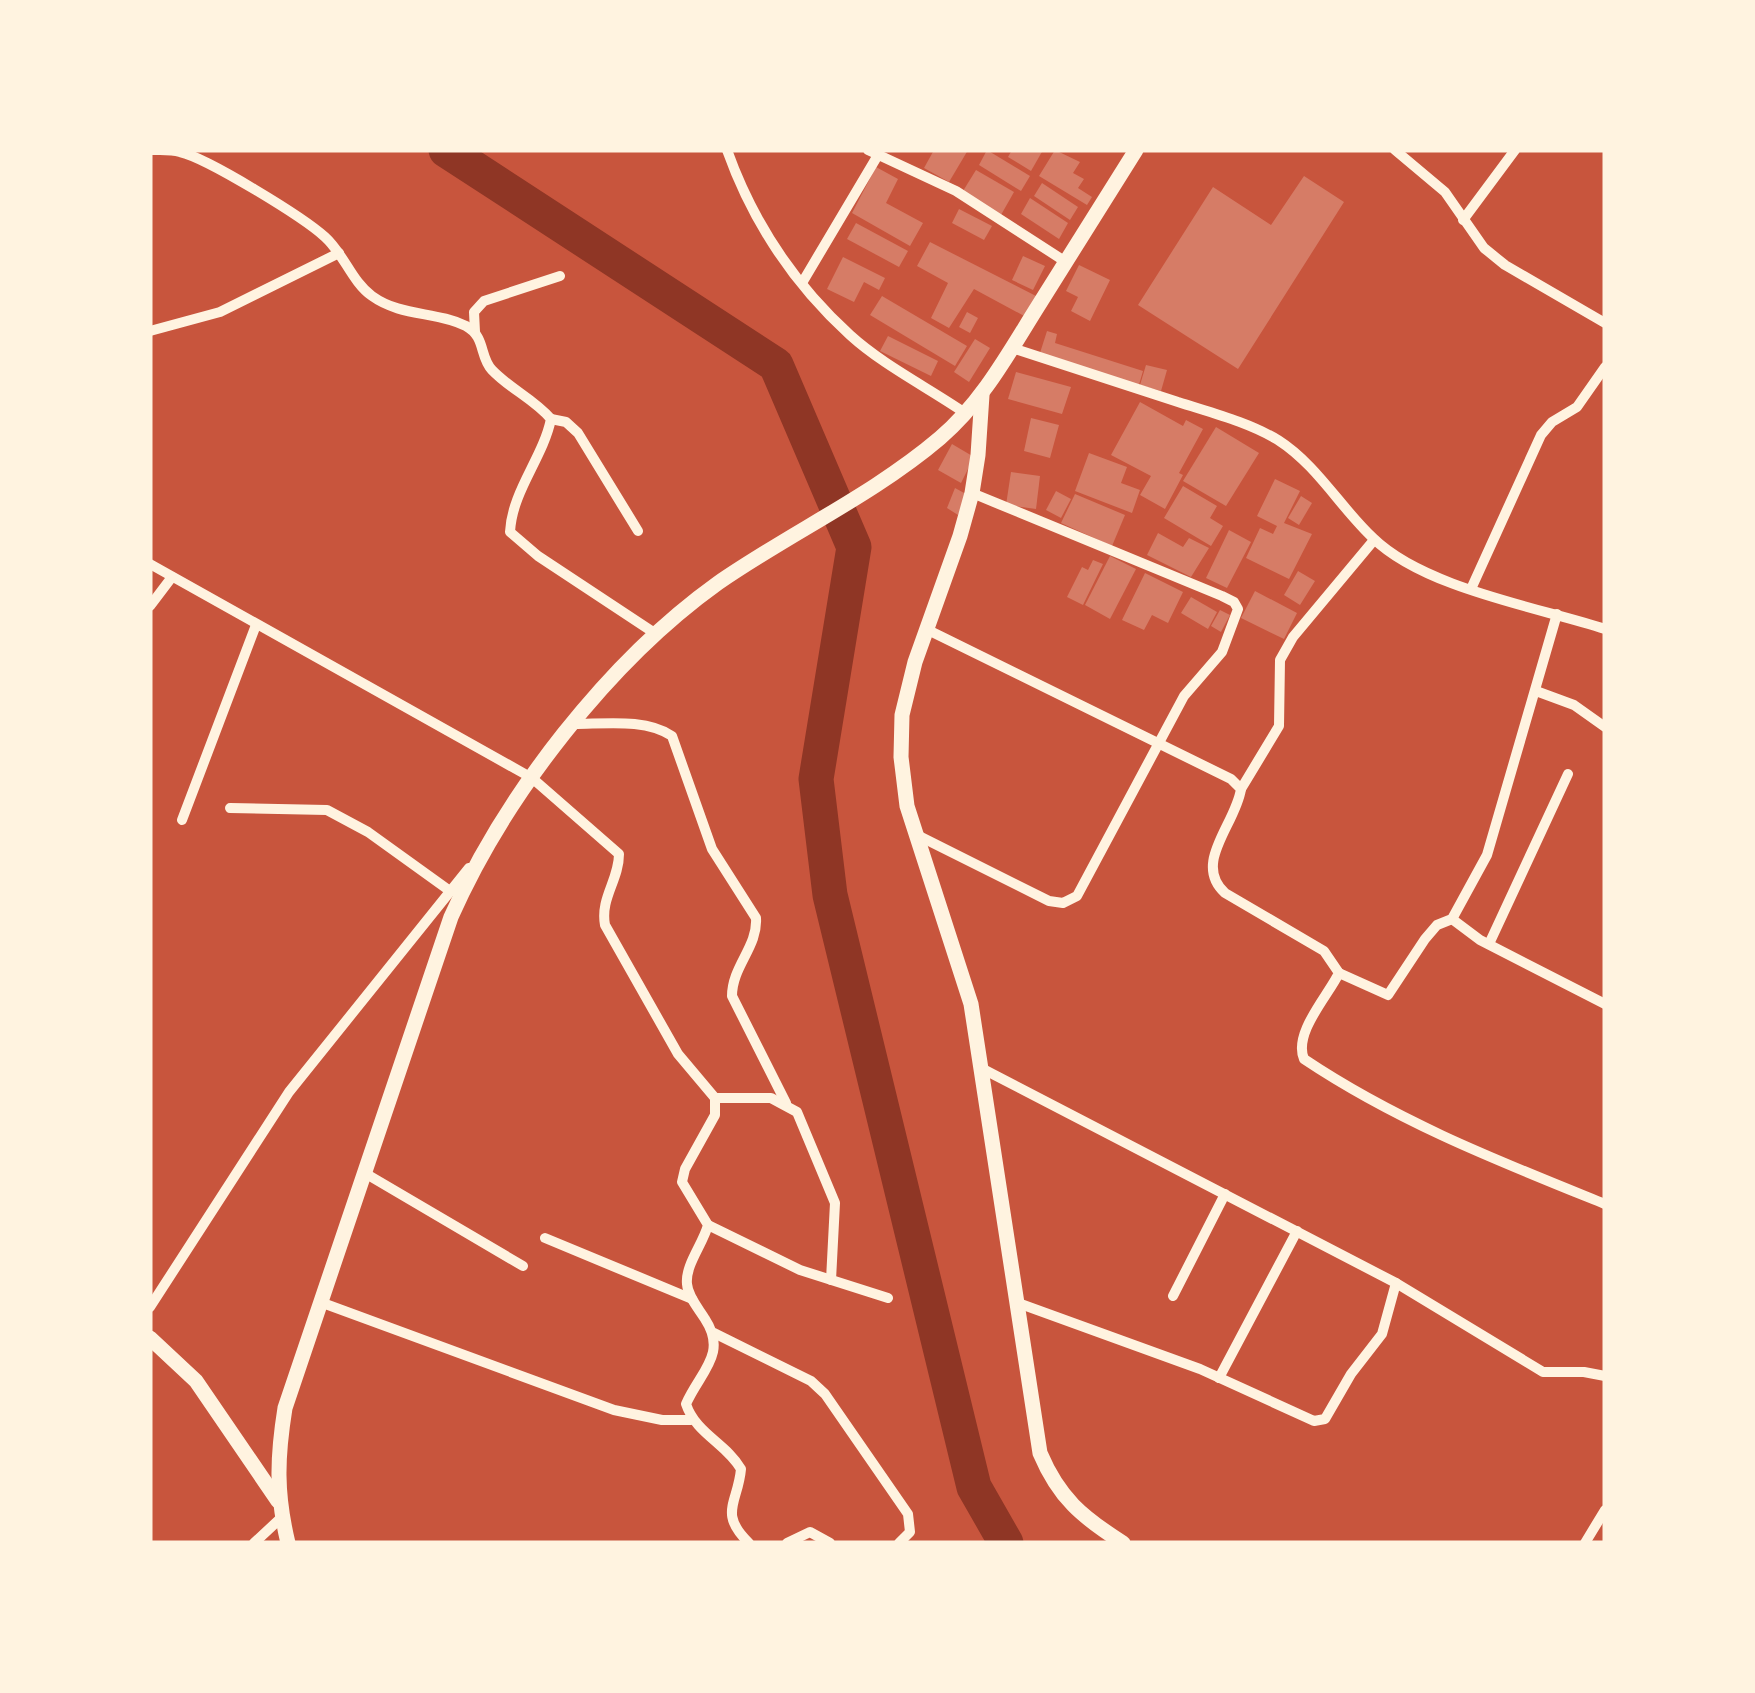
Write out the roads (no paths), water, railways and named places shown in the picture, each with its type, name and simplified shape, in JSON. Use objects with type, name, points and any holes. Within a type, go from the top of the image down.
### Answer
[{"type":"street","points":[[150,150],[179,150],[201,159],[303,221],[339,253],[367,293],[385,305],[462,324],[475,332],[490,368],[551,418],[566,422],[578,433],[638,531]]},
{"type":"street","points":[[727,150],[742,191],[778,252],[802,283],[852,337],[965,413]]},
{"type":"street","points":[[150,1307],[289,1092],[484,849],[532,778],[622,665],[717,584],[940,438],[965,413],[982,395],[1136,150]]},
{"type":"street","points":[[1395,150],[1444,192],[1484,248],[1505,265],[1605,323]]},
{"type":"street","points":[[1463,220],[1516,150]]},
{"type":"street","points":[[802,283],[873,152],[956,190],[1066,262]]},
{"type":"street","points":[[150,331],[220,312],[339,253]]},
{"type":"street","points":[[475,332],[474,312],[484,301],[560,276]]},
{"type":"street","points":[[1012,348],[1242,423],[1278,440],[1310,466],[1374,540],[1434,576],[1605,630]]},
{"type":"street","points":[[1471,589],[1540,436],[1552,422],[1576,408],[1605,366]]},
{"type":"street","points":[[982,395],[972,493],[915,662],[902,715],[900,758],[907,806],[971,1004],[1040,1453],[1068,1502],[1123,1543]]},
{"type":"street","points":[[551,418],[548,435],[511,514],[510,532],[538,556],[656,634]]},
{"type":"street","points":[[916,835],[1049,901],[1063,903],[1077,896],[1184,696],[1222,652],[1238,609],[1234,602],[972,493]]},
{"type":"street","points":[[1374,540],[1293,637],[1280,660],[1278,726],[1241,789],[1239,804],[1210,870],[1214,883],[1225,893],[1324,951],[1339,973],[1388,995],[1425,938],[1437,924],[1452,919],[1487,856],[1557,614]]},
{"type":"street","points":[[150,564],[532,778],[619,854],[620,867],[603,910],[606,925],[678,1054],[714,1098],[715,1114],[684,1169],[682,1182],[708,1225],[772,1258],[888,1298]]},
{"type":"street","points":[[150,606],[172,577]]},
{"type":"street","points":[[182,820],[256,625]]},
{"type":"street","points":[[928,630],[1231,779],[1241,789]]},
{"type":"street","points":[[1536,691],[1574,705],[1605,726]]},
{"type":"street","points":[[574,724],[647,726],[672,736],[704,834],[756,918],[752,942],[732,982],[732,996],[786,1104],[796,1112],[835,1203],[832,1280]]},
{"type":"street","points":[[1489,944],[1568,774]]},
{"type":"street","points":[[230,808],[328,810],[368,832],[450,892]]},
{"type":"street","points":[[288,1543],[280,1510],[278,1458],[285,1408],[450,917],[484,849]]},
{"type":"street","points":[[1452,919],[1489,944],[1605,1004]]},
{"type":"street","points":[[1339,973],[1304,1036],[1300,1049],[1304,1059],[1392,1112],[1490,1159],[1605,1204]]},
{"type":"street","points":[[981,1068],[1396,1283],[1542,1372],[1605,1376]]},
{"type":"street","points":[[714,1098],[750,1096],[786,1104]]},
{"type":"street","points":[[364,1172],[523,1266]]},
{"type":"street","points":[[1173,1296],[1225,1194]]},
{"type":"street","points":[[708,1225],[686,1284],[692,1299],[714,1332],[795,1372],[825,1394],[908,1514],[910,1532],[899,1543]]},
{"type":"street","points":[[1219,1378],[1297,1232]]},
{"type":"street","points":[[545,1238],[692,1299]]},
{"type":"street","points":[[1018,1303],[1219,1378],[1314,1421],[1325,1418],[1351,1374],[1382,1334],[1396,1283]]},
{"type":"street","points":[[320,1302],[614,1410],[662,1420],[691,1420]]},
{"type":"street","points":[[714,1332],[715,1348],[710,1362],[686,1404],[691,1420],[735,1458],[741,1469],[731,1518],[749,1543]]},
{"type":"street","points":[[150,1338],[196,1380],[280,1510]]},
{"type":"street","points":[[254,1543],[280,1510]]},
{"type":"street","points":[[1585,1543],[1605,1510]]},
{"type":"street","points":[[787,1543],[810,1532],[830,1543]]},
{"type":"waterway","points":[[446,150],[776,365],[854,547],[816,779],[830,895],[974,1487],[1006,1543]]}]
